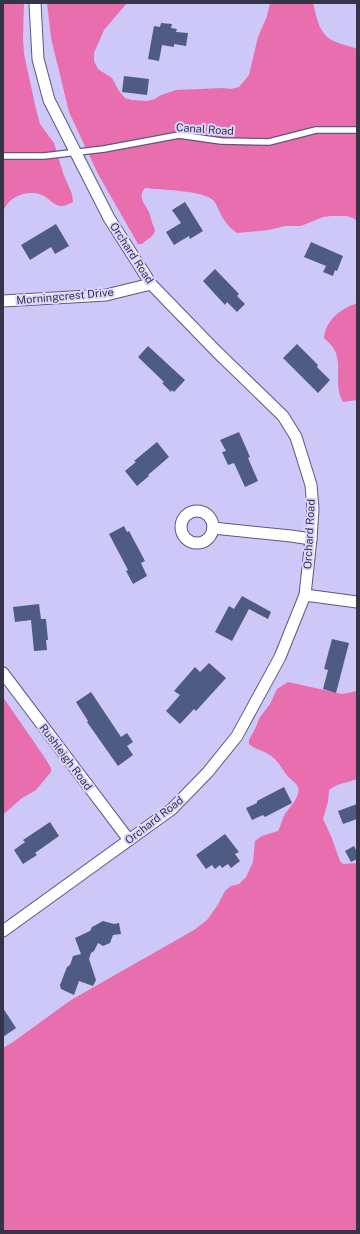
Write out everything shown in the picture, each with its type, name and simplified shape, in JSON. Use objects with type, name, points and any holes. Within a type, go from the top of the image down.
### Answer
[{"type":"street","name":"Orchard Road","points":[[3,931],[172,809],[208,772],[237,736],[280,657],[305,595],[313,509],[311,485],[296,437],[283,416],[216,351],[151,284],[109,218],[49,100],[38,60],[35,3]]},
{"type":"street","name":"Morningcrest Drive","points":[[3,301],[106,295],[151,284]]},
{"type":"street","points":[[213,528],[311,539]]},
{"type":"street","points":[[305,595],[357,602]]},
{"type":"street","name":"Rushleigh Road","points":[[3,673],[129,840]]},
{"type":"lane","name":"Canal Road","points":[[3,156],[44,156],[104,149],[179,135],[221,141],[269,142],[316,130],[357,130]]},
{"type":"shaded area","points":[[3,3],[24,3],[24,54],[40,124],[54,143],[63,173],[72,194],[73,202],[67,205],[62,206],[54,204],[44,196],[28,193],[12,199],[5,207],[3,212]]},
{"type":"shaded area","points":[[47,3],[127,3],[104,30],[94,53],[94,61],[98,69],[112,78],[119,91],[125,98],[147,101],[176,90],[231,89],[239,87],[249,75],[258,37],[267,16],[270,3],[313,3],[322,31],[330,39],[357,49],[357,223],[355,219],[347,216],[331,216],[323,217],[301,226],[285,226],[269,230],[237,233],[226,223],[214,201],[209,197],[181,191],[145,188],[142,198],[149,212],[155,230],[150,238],[142,244],[138,244],[98,174],[69,112],[51,38]]},
{"type":"shaded area","points":[[357,303],[357,400],[343,402],[340,396],[338,382],[337,355],[331,345],[324,338],[325,331],[331,320],[345,308]]},
{"type":"shaded area","points":[[288,682],[342,694],[357,691],[357,779],[339,784],[329,790],[328,802],[323,819],[340,861],[343,864],[357,863],[357,1231],[3,1231],[3,1048],[71,1000],[194,930],[207,920],[225,891],[231,886],[239,884],[246,877],[253,862],[255,841],[262,836],[278,831],[285,814],[294,801],[299,790],[297,785],[287,776],[276,760],[249,744],[249,740],[260,717],[270,704],[277,689]]},
{"type":"shaded area","points":[[3,697],[45,758],[51,768],[51,772],[36,790],[22,798],[4,814],[3,817]]},
{"type":"building","points":[[161,23],[172,24],[171,28],[177,29],[176,32],[188,33],[186,46],[174,44],[174,47],[162,45],[159,61],[148,59],[154,26],[160,27]]},
{"type":"building","points":[[124,76],[149,79],[147,95],[122,92]]},
{"type":"building","points":[[185,202],[203,231],[190,239],[189,236],[174,245],[166,232],[181,223],[172,210]]},
{"type":"building","points":[[56,224],[69,246],[55,254],[51,247],[30,260],[21,245]]},
{"type":"building","points":[[311,242],[343,256],[337,271],[335,270],[333,276],[323,272],[326,266],[304,257]]},
{"type":"building","points":[[215,269],[239,294],[237,296],[245,304],[237,312],[227,302],[225,305],[203,281]]},
{"type":"building","points":[[297,344],[318,365],[317,367],[330,380],[318,393],[283,358]]},
{"type":"building","points":[[148,346],[185,380],[174,392],[172,390],[171,392],[162,383],[164,382],[138,357]]},
{"type":"building","points":[[239,432],[250,457],[248,458],[258,481],[245,487],[234,463],[228,465],[222,452],[226,451],[220,440]]},
{"type":"building","points":[[157,442],[169,457],[137,486],[125,471],[136,462],[134,461]]},
{"type":"building","points":[[124,526],[127,532],[129,531],[145,561],[141,563],[147,576],[133,584],[126,571],[128,570],[109,534]]},
{"type":"building","points":[[242,596],[271,612],[268,619],[249,609],[232,641],[215,632],[229,606],[234,609]]},
{"type":"building","points":[[39,604],[41,619],[46,619],[48,640],[46,640],[47,650],[34,651],[31,620],[15,622],[13,607]]},
{"type":"building","points":[[332,639],[349,643],[336,693],[323,689],[328,670],[324,669]]},
{"type":"building","points":[[209,663],[226,678],[196,711],[194,709],[180,724],[166,711],[180,695],[174,691],[195,667],[200,672]]},
{"type":"building","points":[[91,692],[121,737],[127,733],[133,742],[127,746],[133,755],[118,766],[87,722],[88,721],[76,702]]},
{"type":"building","points":[[284,787],[292,803],[265,817],[263,815],[252,820],[246,808]]},
{"type":"building","points":[[357,804],[357,819],[343,824],[338,811]]},
{"type":"building","points":[[50,822],[59,836],[35,853],[37,855],[23,864],[14,850],[25,842],[23,840]]},
{"type":"building","points":[[225,834],[239,852],[235,854],[240,861],[231,868],[228,864],[222,868],[220,865],[215,869],[212,865],[206,869],[196,855]]},
{"type":"building","points":[[354,846],[357,852],[357,859],[351,862],[345,851]]},
{"type":"building","points":[[103,921],[114,924],[119,923],[121,934],[113,935],[110,943],[103,946],[98,943],[94,951],[91,953],[89,959],[96,980],[93,986],[79,981],[74,995],[61,989],[60,985],[73,956],[81,954],[75,938],[90,931],[92,927]]},
{"type":"building","points":[[3,1008],[16,1028],[3,1037]]}]
